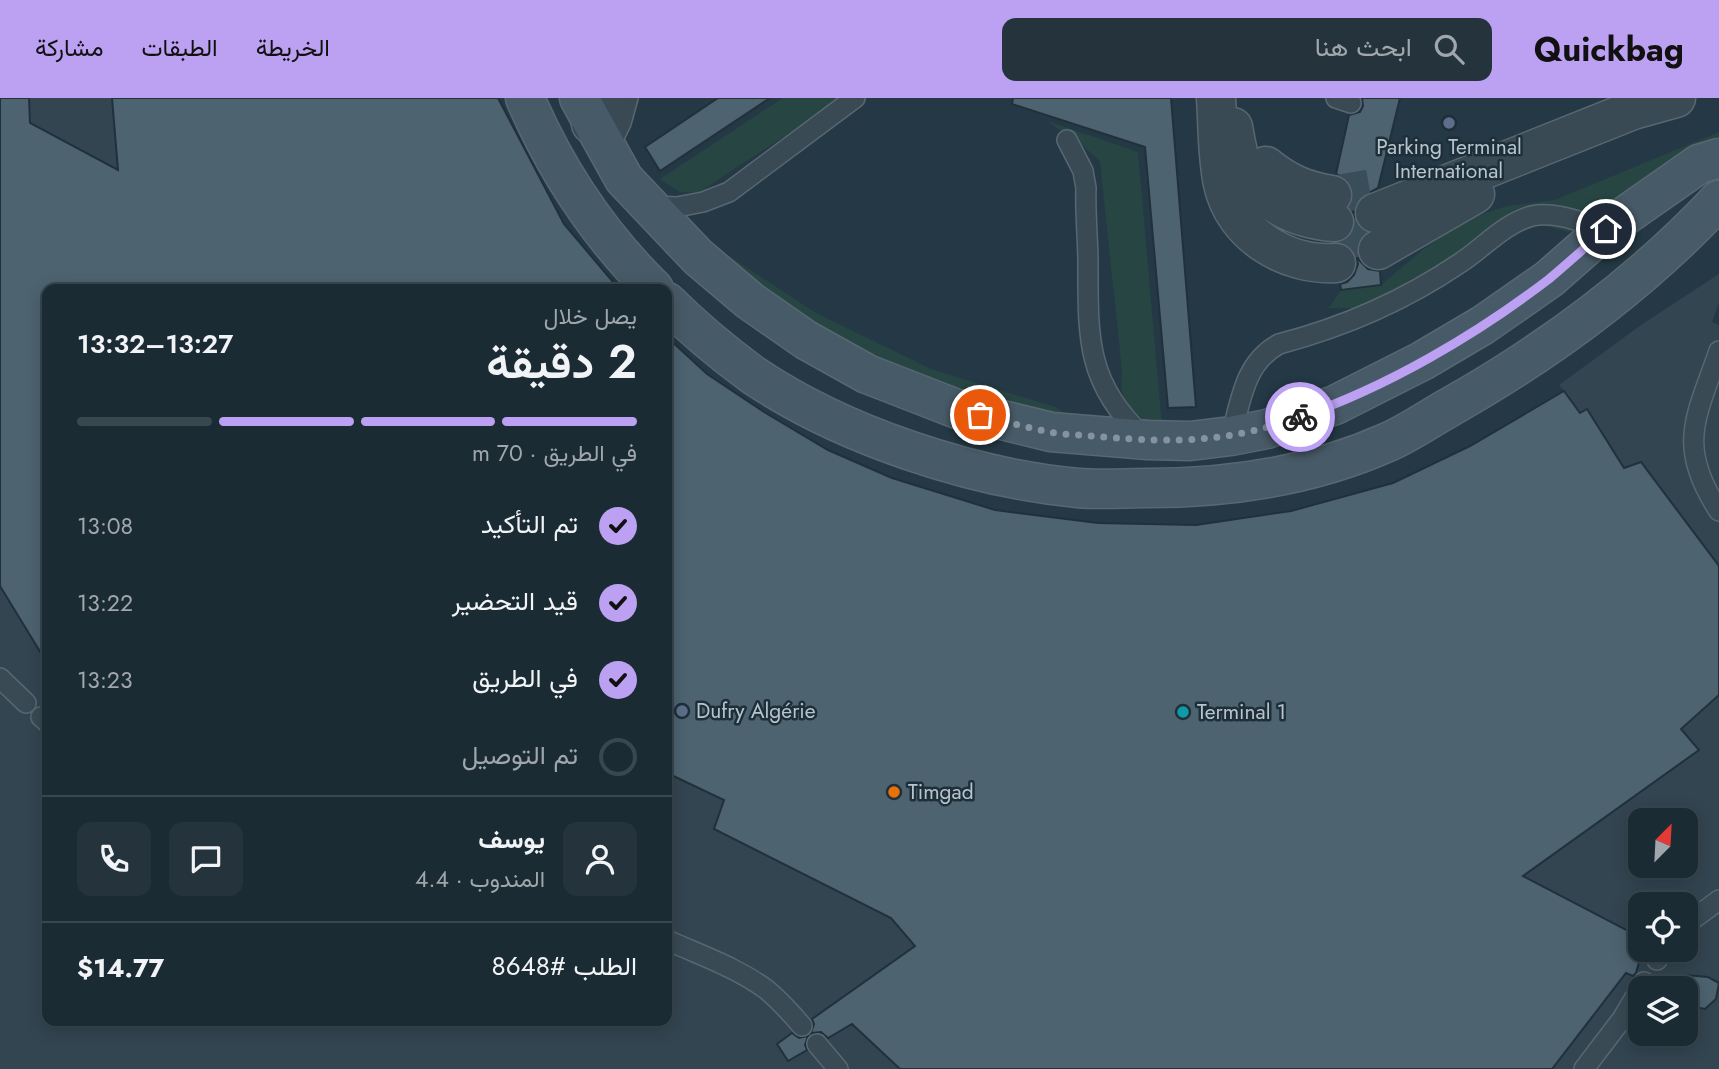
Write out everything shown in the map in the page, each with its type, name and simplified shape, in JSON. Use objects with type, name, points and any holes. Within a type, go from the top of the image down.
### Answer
[{"type":"main road","points":[[525,98],[557,162],[587,208],[615,246],[649,284]]},
{"type":"main road","points":[[597,118],[624,179],[698,257],[750,301],[806,341],[867,374],[957,410],[1051,432],[1148,440],[1190,441],[1231,436],[1267,429],[1335,405],[1422,361],[1483,326],[1549,279],[1606,229],[1699,164],[1719,158]]},
{"type":"main road","points":[[672,306],[716,346],[754,375],[797,401],[935,459],[1031,482],[1080,488],[1196,488],[1294,472],[1389,442],[1492,383],[1606,304],[1659,259],[1719,200]]},
{"type":"street","points":[[1218,98],[1229,166],[1246,197],[1272,222],[1304,237],[1334,230]]},
{"type":"street","points":[[1227,98],[1240,159],[1249,177],[1262,193],[1278,206],[1334,230]]},
{"type":"street","points":[[1235,98],[1250,145],[1265,165],[1283,180],[1306,191],[1334,230]]},
{"type":"street","points":[[1591,127],[1377,220],[1591,127],[1633,110],[1676,98]]},
{"type":"lane","points":[[597,118],[621,123],[628,98]]},
{"type":"lane","points":[[650,206],[677,207],[703,202],[729,192],[855,98]]},
{"type":"lane","points":[[1067,140],[1083,171],[1086,188],[1089,321],[1096,369],[1108,396],[1126,420],[1148,440]]},
{"type":"lane","points":[[1231,436],[1250,371],[1267,351],[1279,344],[1360,319],[1461,263],[1507,228],[1530,216],[1555,215],[1606,229]]},
{"type":"lane","points":[[1719,351],[1693,432],[1697,470],[1704,488],[1719,511]]},
{"type":"lane","points":[[0,678],[26,703]]},
{"type":"lane","points":[[1698,916],[1719,901]]},
{"type":"lane","points":[[672,942],[764,988],[781,1002],[802,1026]]},
{"type":"lane","points":[[1584,1069],[1628,1009]]},
{"type":"lane","points":[[817,1044],[838,1069]]},
{"type":"shaded area","name":"Terminal 1","points":[[0,98],[498,98],[564,224],[87,284],[42,284],[42,1026],[672,1026],[672,342],[707,374],[764,412],[828,450],[892,478],[995,510],[1098,523],[1196,525],[1291,511],[1393,483],[1470,446],[1564,391],[1559,385],[1641,325],[1719,274],[1719,303],[1712,322],[1719,325],[1719,1069],[0,1069]]},
{"type":"green space","points":[[783,98],[843,98],[699,192],[680,192],[660,179]]},
{"type":"green space","points":[[1047,121],[1138,152],[1162,427],[1134,411],[1122,392],[1100,161]]},
{"type":"green space","points":[[1719,132],[1719,144],[1589,225],[1570,232],[1536,224],[1508,227],[1380,308],[1329,308],[1341,290],[1381,285],[1425,248],[1467,219],[1507,206],[1555,200]]},
{"type":"green space","points":[[706,241],[816,313],[931,369],[1055,407],[1076,419],[1073,429],[847,361]]},
{"type":"building","points":[[0,98],[29,98],[30,123],[118,170],[112,98],[498,98],[564,224],[615,284],[42,284],[42,655],[0,586]]},
{"type":"building","points":[[718,98],[770,98],[660,171],[645,147]]},
{"type":"building","points":[[1013,98],[1171,98],[1196,407],[1168,408],[1145,147],[1012,104]]},
{"type":"building","points":[[1362,98],[1400,98],[1378,188],[1358,199],[1354,213],[1350,207],[1354,198],[1352,187],[1345,178],[1336,174],[1349,115],[1360,112],[1363,106]]},
{"type":"building","points":[[1355,222],[1366,232],[1356,249],[1359,260],[1368,269],[1380,271],[1381,285],[1341,290],[1340,284],[1347,282],[1354,275],[1358,264],[1355,252],[1341,242],[1352,235]]},
{"type":"building","name":"Terminal 1","points":[[672,342],[707,374],[764,412],[828,450],[892,478],[995,510],[1098,523],[1196,525],[1291,511],[1393,483],[1470,446],[1564,391],[1580,413],[1587,409],[1624,468],[1641,462],[1719,566],[1719,695],[1681,729],[1699,750],[1523,876],[1628,931],[1628,962],[1639,962],[1636,973],[1633,976],[1626,973],[1552,1069],[900,1069],[852,1024],[828,1038],[821,1032],[811,1033],[814,1024],[812,1019],[915,946],[891,918],[714,829],[724,800],[672,775]]},
{"type":"building","points":[[1698,976],[1708,977],[1719,983],[1716,999],[1705,1009],[1698,1008]]},
{"type":"building","points":[[792,1033],[799,1038],[808,1036],[805,1045],[807,1050],[788,1061],[777,1044]]},
{"type":"tunnel","points":[[1332,195],[1378,187]]},
{"type":"tunnel","points":[[1335,240],[1357,238],[1376,231]]},
{"type":"way so far","points":[[980,415],[1051,432],[1190,441],[1267,429],[1300,417]]},
{"type":"place","name":"Parking Terminal International","points":[[1449,123]]},
{"type":"place","name":"Dufry Algérie","points":[[682,711]]},
{"type":"place","name":"Terminal 1","points":[[1183,712]]},
{"type":"place","name":"Timgad","points":[[894,792]]},
{"type":"route","points":[[1300,417],[1335,405],[1422,361],[1483,326],[1549,279],[1606,229]]}]
